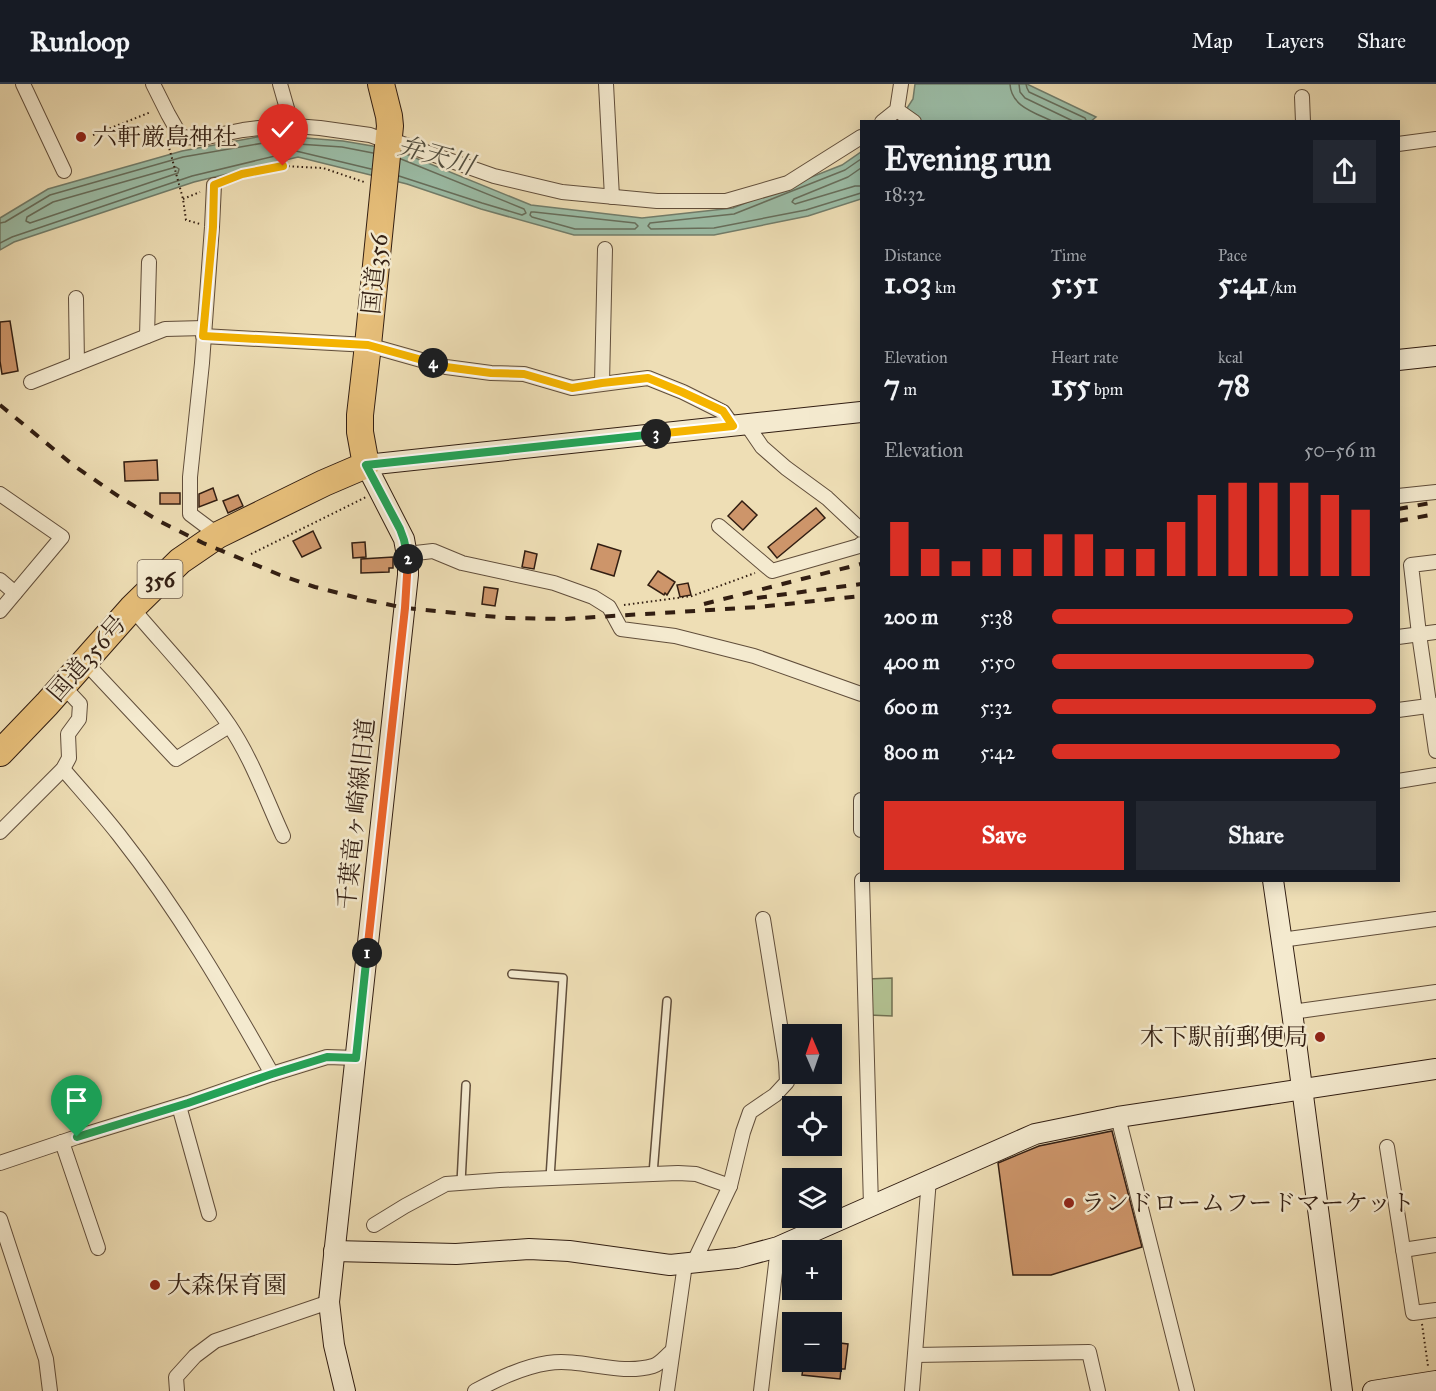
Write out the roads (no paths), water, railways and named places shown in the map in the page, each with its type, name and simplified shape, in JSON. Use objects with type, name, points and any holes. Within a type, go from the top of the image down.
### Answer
[{"type":"highway","name":"国道356","points":[[366,465],[360,432],[360,415],[388,142],[389,116],[381,84]]},
{"type":"highway","name":"国道356号","points":[[0,753],[132,608],[180,561],[218,535],[366,465]]},
{"type":"street","points":[[23,84],[64,171]]},
{"type":"street","points":[[153,84],[181,137],[202,138],[283,125],[330,129],[388,142],[494,176],[562,192],[657,201],[726,201],[788,183],[860,138]]},
{"type":"street","points":[[280,84],[292,126]]},
{"type":"street","points":[[606,84],[612,197]]},
{"type":"street","points":[[884,120],[897,110],[901,84]]},
{"type":"street","points":[[1302,97],[1303,120]]},
{"type":"street","points":[[897,110],[911,120]]},
{"type":"street","points":[[1400,144],[1436,139]]},
{"type":"street","points":[[214,185],[213,227],[190,477],[190,514],[218,535]]},
{"type":"street","points":[[602,383],[605,249]]},
{"type":"street","points":[[147,336],[149,262]]},
{"type":"street","points":[[76,298],[77,364]]},
{"type":"street","points":[[30,382],[165,329],[368,345],[446,367],[491,373],[524,374],[572,388],[648,378],[723,411],[786,468],[827,498],[860,529]]},
{"type":"street","points":[[1400,360],[1436,356]]},
{"type":"street","points":[[366,465],[860,412]]},
{"type":"street","name":"千葉竜ヶ崎線旧道","points":[[345,1391],[334,1345],[329,1302],[408,575],[404,540],[366,465]]},
{"type":"street","points":[[1400,496],[1436,492]]},
{"type":"street","points":[[0,494],[62,537],[0,610]]},
{"type":"street","points":[[719,526],[772,571],[860,545]]},
{"type":"street","points":[[407,554],[433,551],[462,563],[554,583],[593,597],[609,607],[621,629],[675,636],[754,656],[860,694]]},
{"type":"street","points":[[1436,562],[1412,565],[1419,634],[1432,705],[1436,751]]},
{"type":"street","points":[[0,580],[15,593]]},
{"type":"street","points":[[132,608],[205,693],[229,726],[250,764],[283,836]]},
{"type":"street","points":[[1400,637],[1436,632]]},
{"type":"street","points":[[85,662],[176,759],[229,726]]},
{"type":"street","points":[[0,832],[63,769],[69,758],[68,734],[79,719],[80,704],[63,686]]},
{"type":"street","points":[[1400,710],[1432,705]]},
{"type":"street","points":[[63,769],[119,835],[170,904],[228,995],[272,1074]]},
{"type":"street","points":[[1400,781],[1436,775]]},
{"type":"street","points":[[862,882],[871,1206]]},
{"type":"street","points":[[1273,882],[1342,1391]]},
{"type":"street","points":[[667,1391],[671,1352],[689,1264],[730,1186],[750,1112],[775,1095],[787,1082],[786,1062],[763,919]]},
{"type":"street","points":[[1281,940],[1436,919]]},
{"type":"street","points":[[1292,1012],[1436,992]]},
{"type":"street","points":[[0,1163],[327,1057],[356,1058]]},
{"type":"street","points":[[334,1251],[456,1254],[529,1249],[568,1251],[669,1265],[737,1258],[778,1246],[1035,1134],[1119,1117],[1436,1069]]},
{"type":"street","points":[[179,1106],[209,1214]]},
{"type":"street","points":[[1119,1117],[1187,1391]]},
{"type":"street","points":[[62,1142],[98,1248]]},
{"type":"street","points":[[1387,1146],[1413,1313],[1436,1310]]},
{"type":"street","points":[[374,1225],[446,1184],[550,1178],[696,1174],[730,1186]]},
{"type":"street","points":[[912,1391],[929,1179]]},
{"type":"street","points":[[0,1219],[46,1359],[50,1391]]},
{"type":"street","points":[[1403,1250],[1436,1245]]},
{"type":"street","points":[[761,1391],[778,1246]]},
{"type":"street","points":[[177,1391],[177,1377],[195,1356],[215,1341],[329,1302]]},
{"type":"street","points":[[475,1391],[525,1368],[550,1362],[618,1369],[634,1368],[655,1365],[671,1352]]},
{"type":"street","points":[[915,1355],[1089,1352],[1098,1391]]},
{"type":"street","points":[[1373,1391],[1432,1376]]},
{"type":"lane","points":[[512,974],[563,978],[550,1178]]},
{"type":"lane","points":[[653,1174],[667,1001]]},
{"type":"lane","points":[[461,1183],[466,1085]]},
{"type":"water","points":[[915,84],[1027,84],[1096,117],[1092,120],[899,120],[913,99]]},
{"type":"water","points":[[268,135],[343,141],[396,150],[531,205],[642,218],[733,208],[842,165],[860,153],[860,199],[808,216],[714,235],[574,235],[481,209],[407,184],[298,157],[194,182],[14,242],[0,250],[0,218],[48,189],[182,151]]},
{"type":"railway","points":[[0,405],[73,465],[161,522],[203,543],[280,575],[362,599],[405,608],[507,618],[564,619],[759,607],[860,596]]},
{"type":"railway","points":[[1400,509],[1436,502]]},
{"type":"railway","points":[[1400,521],[1436,514]]},
{"type":"railway","points":[[704,604],[860,564]]},
{"type":"railway","points":[[757,598],[860,584]]},
{"type":"place","name":"六軒厳島神社","points":[[81,137]]},
{"type":"place","name":"木下駅前郵便局","points":[[1320,1037]]},
{"type":"place","name":"ランドロームフードマーケット","points":[[1069,1203]]},
{"type":"place","name":"大森保育園","points":[[155,1285]]},
{"type":"water label","name":"弁天川","points":[[436,155]]}]
